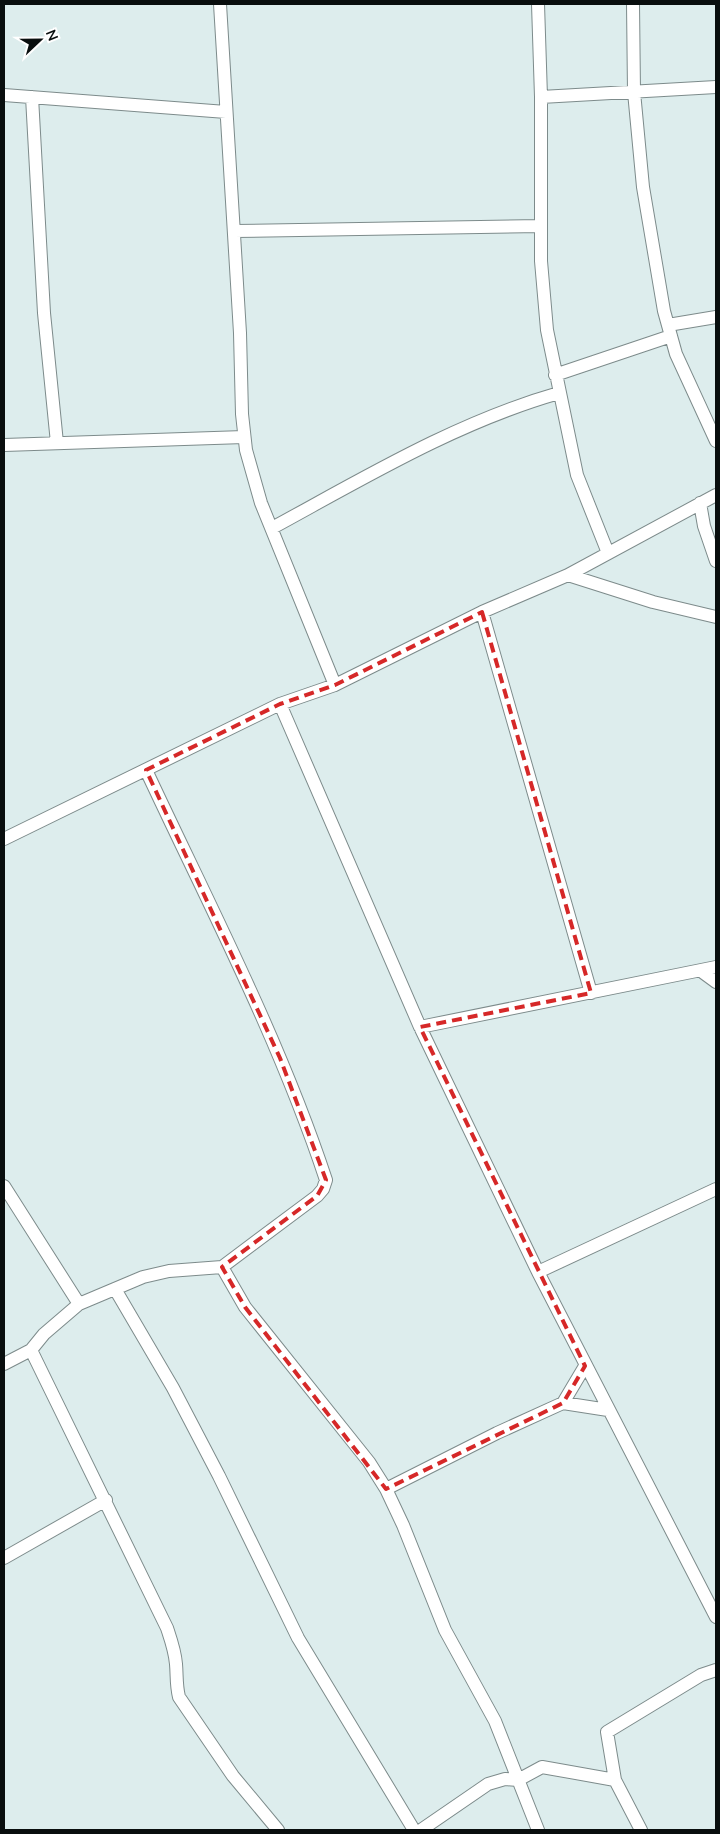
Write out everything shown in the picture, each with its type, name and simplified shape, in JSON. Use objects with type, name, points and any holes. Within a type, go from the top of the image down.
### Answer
[{"type":"street","points":[[220,4],[244,437],[261,503],[335,685]]},
{"type":"street","points":[[538,4],[541,97],[541,226],[546,330],[577,475],[608,553]]},
{"type":"street","points":[[633,4],[634,92],[643,187],[669,330],[676,354],[716,441]]},
{"type":"street","points":[[541,97],[716,87]]},
{"type":"street","points":[[4,95],[226,112]]},
{"type":"street","points":[[32,98],[44,313],[57,443]]},
{"type":"street","points":[[234,231],[541,226]]},
{"type":"street","points":[[555,375],[669,330],[716,317]]},
{"type":"street","points":[[272,528],[346,487],[469,426],[526,402],[559,392]]},
{"type":"street","points":[[4,445],[244,437]]},
{"type":"street","points":[[4,839],[280,704],[335,685],[482,612],[568,574],[716,495]]},
{"type":"street","points":[[700,503],[704,526],[716,561]]},
{"type":"street","points":[[568,574],[653,602],[716,617]]},
{"type":"street","points":[[482,612],[591,993]]},
{"type":"street","points":[[280,704],[420,1026],[585,1366],[716,1617]]},
{"type":"street","points":[[4,1364],[31,1350],[57,1321],[79,1304],[143,1278],[169,1270],[222,1267],[317,1196],[323,1189],[326,1180],[280,1058],[146,770]]},
{"type":"street","points":[[420,1026],[716,967]]},
{"type":"street","points":[[701,971],[716,982]]},
{"type":"street","points":[[4,1186],[79,1304]]},
{"type":"street","points":[[538,1272],[716,1189]]},
{"type":"street","points":[[222,1267],[245,1307],[368,1462],[386,1489],[403,1525],[445,1630],[486,1701],[538,1830]]},
{"type":"street","points":[[115,1289],[173,1388],[215,1468],[298,1638],[414,1830]]},
{"type":"street","points":[[31,1350],[167,1628],[173,1646],[179,1697],[233,1776],[278,1830]]},
{"type":"street","points":[[563,1403],[585,1366]]},
{"type":"street","points":[[386,1489],[497,1433],[563,1403],[608,1410]]},
{"type":"street","points":[[4,1558],[106,1500]]},
{"type":"street","points":[[641,1830],[615,1780],[607,1732],[701,1675],[716,1670]]},
{"type":"street","points":[[421,1830],[488,1784],[505,1779],[518,1780],[542,1767],[615,1780]]},
{"type":"highlighted area","points":[[482,612],[591,993],[420,1027],[585,1366],[563,1403],[386,1489],[245,1307],[222,1267],[317,1196],[326,1180],[280,1058],[146,770],[280,704],[335,685]]}]
